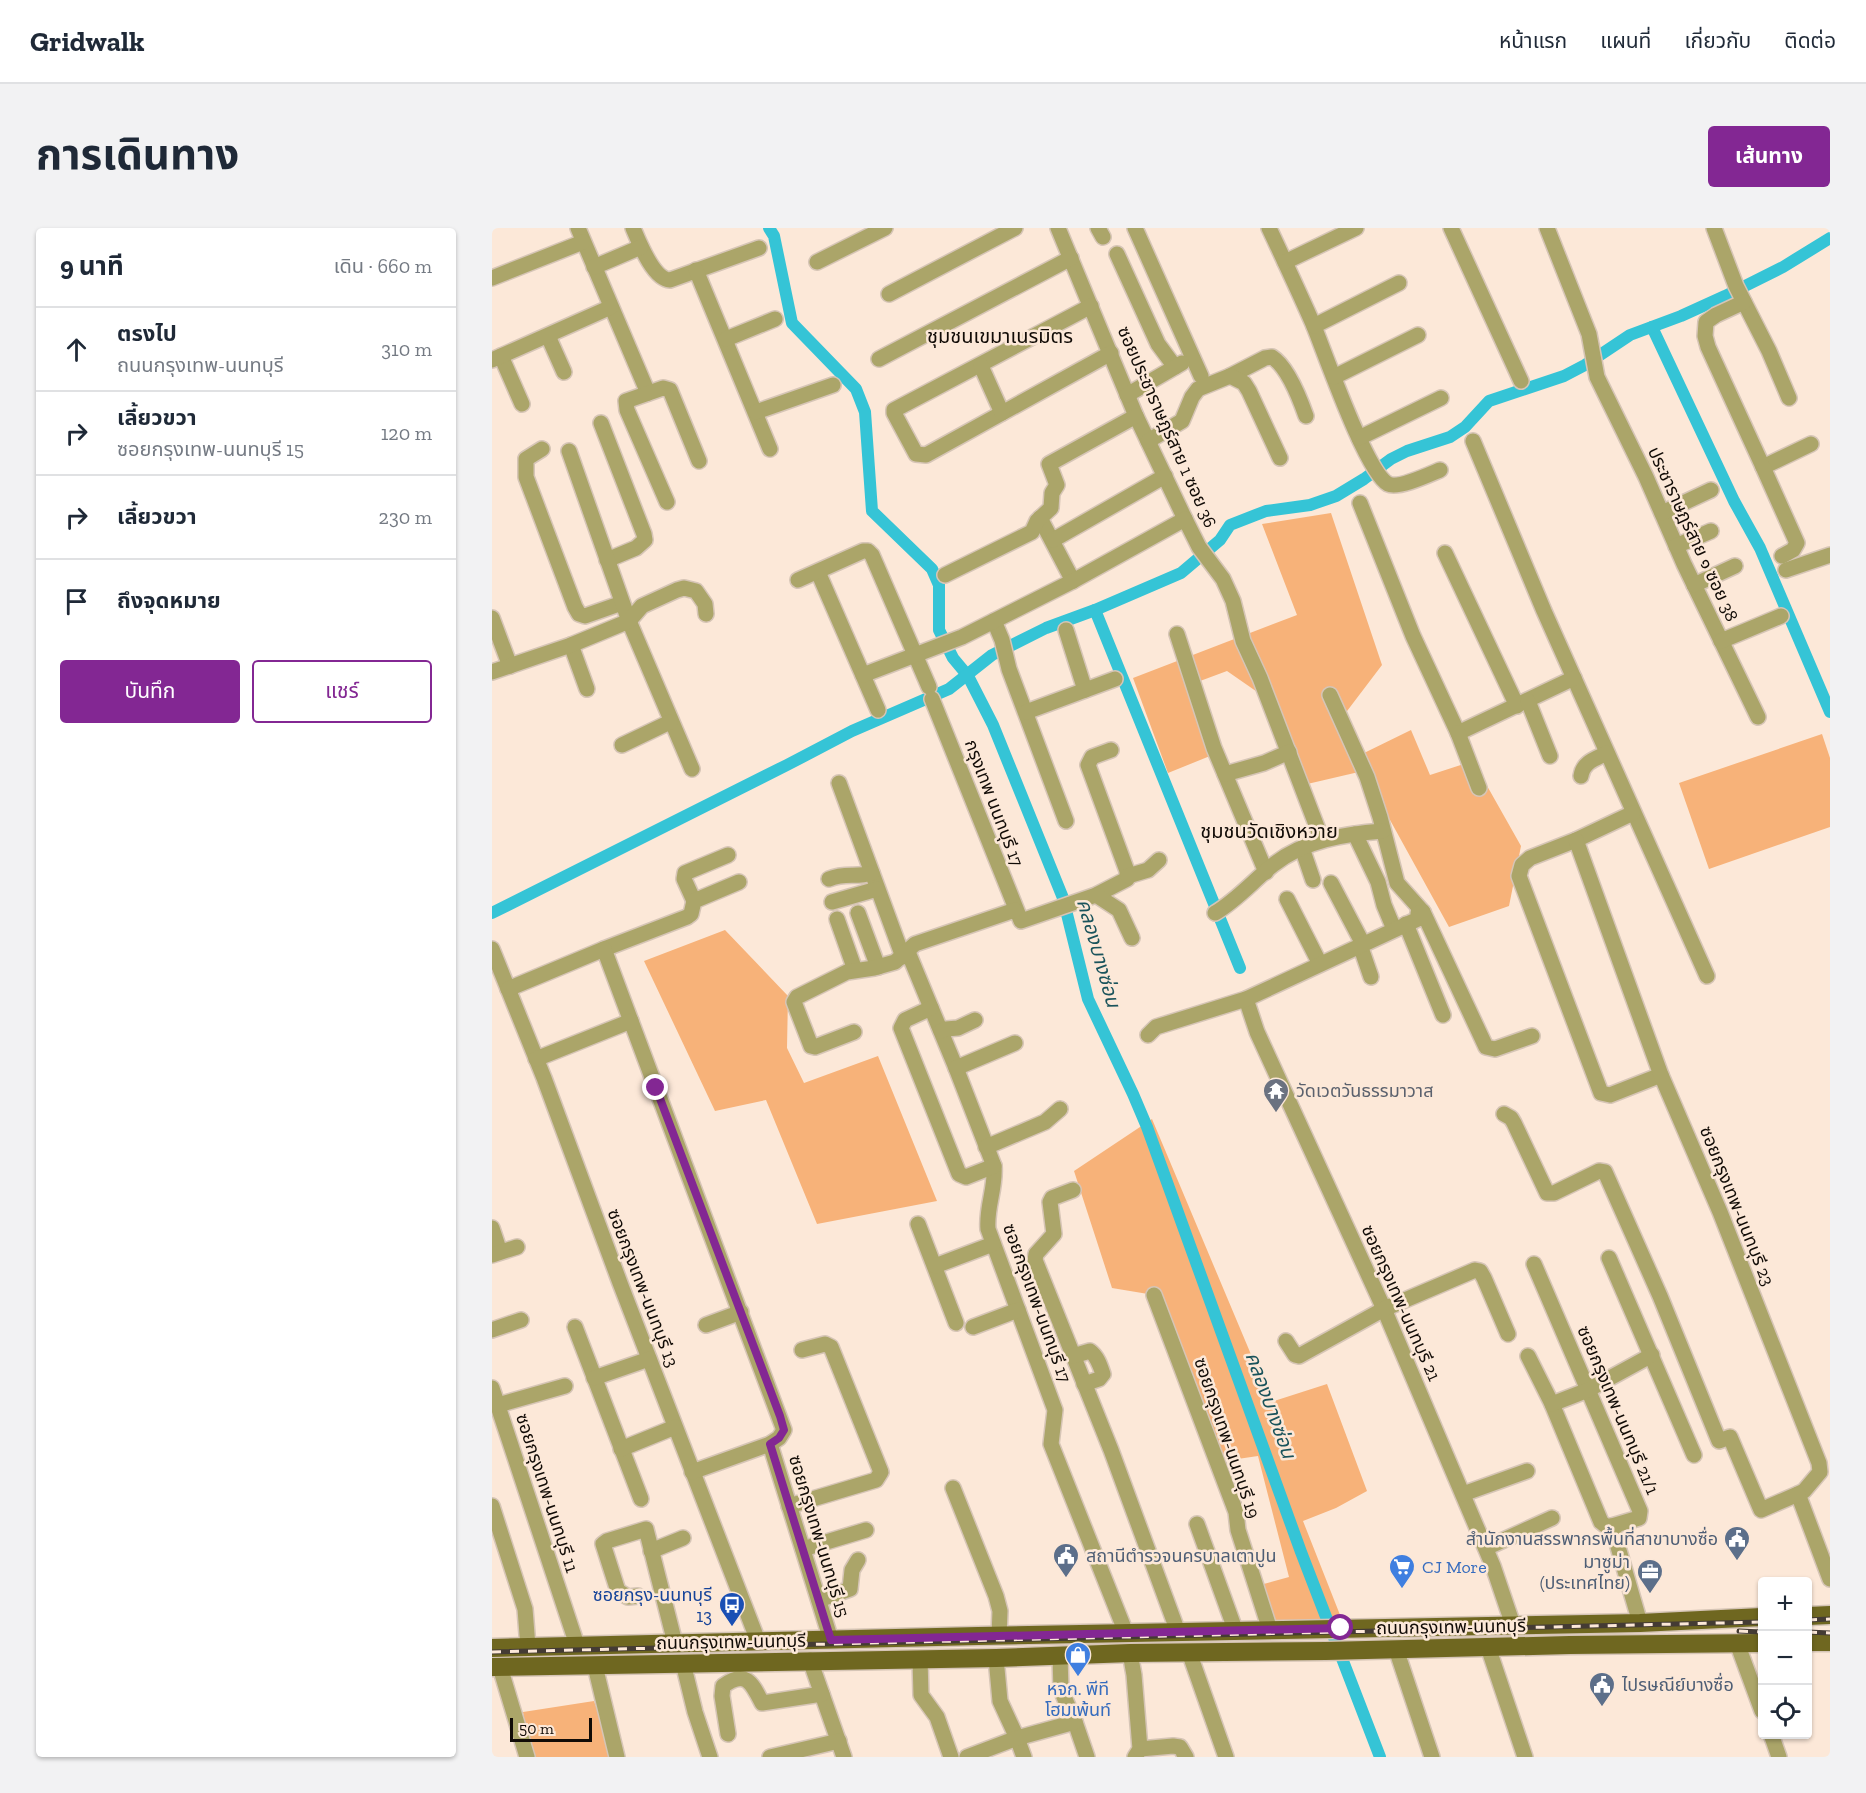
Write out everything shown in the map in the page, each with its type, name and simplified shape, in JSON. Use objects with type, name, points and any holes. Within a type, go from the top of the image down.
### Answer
[{"type":"main road","points":[[1812,1616],[1830,1614]]},
{"type":"main road","name":"ถนนกรุงเทพ-นนทบุรี","points":[[492,1648],[1640,1623],[1758,1617]]},
{"type":"main road","points":[[1734,1618],[1737,1643]]},
{"type":"main road","points":[[1126,1633],[1130,1653]]},
{"type":"main road","points":[[758,1641],[760,1662]]},
{"type":"main road","name":"ถนนกรุงเทพ-นนทบุรี","points":[[496,1667],[810,1660],[996,1659],[1130,1653],[1758,1642]]},
{"type":"main road","points":[[1812,1642],[1830,1642]]},
{"type":"street","points":[[633,228],[641,247],[662,279],[670,280],[759,248]]},
{"type":"street","points":[[817,262],[885,228]]},
{"type":"street","points":[[890,294],[1015,228]]},
{"type":"street","name":"ซอยประชาราษฎร์สาย 1 ซอย 36","points":[[1058,228],[1136,416],[1185,519],[1233,601],[1243,641],[1260,678],[1322,840]]},
{"type":"street","points":[[1135,228],[1201,376]]},
{"type":"street","points":[[1269,228],[1314,326],[1359,438],[1376,472],[1386,483],[1396,486],[1440,470]]},
{"type":"street","points":[[1285,262],[1356,228]]},
{"type":"street","points":[[1451,228],[1521,381]]},
{"type":"street","name":"ประชาราษฎร์สาย ๑ ซอย 38","points":[[1546,228],[1588,334],[1600,384],[1758,717]]},
{"type":"street","points":[[1714,228],[1741,295],[1789,398]]},
{"type":"street","points":[[492,278],[580,235],[648,393]]},
{"type":"street","points":[[594,267],[641,247]]},
{"type":"street","points":[[1117,254],[1158,344],[1175,367]]},
{"type":"street","points":[[879,359],[1071,258]]},
{"type":"street","points":[[696,270],[770,449]]},
{"type":"street","points":[[1314,326],[1399,283]]},
{"type":"street","points":[[1741,295],[1706,322],[1707,347],[1797,543],[1784,563],[1830,555]]},
{"type":"street","points":[[1091,306],[894,410],[894,413],[916,454],[922,456],[1111,353]]},
{"type":"street","points":[[522,404],[496,358],[611,307]]},
{"type":"street","points":[[726,339],[775,319]]},
{"type":"street","points":[[1334,377],[1418,335]]},
{"type":"street","points":[[548,336],[564,372]]},
{"type":"street","points":[[1127,395],[1193,357]]},
{"type":"street","points":[[1148,441],[1182,421],[1198,389],[1272,357],[1280,364],[1295,389],[1306,416]]},
{"type":"street","points":[[981,366],[1002,413]]},
{"type":"street","points":[[1230,376],[1244,383],[1249,391],[1280,458]]},
{"type":"street","points":[[756,412],[833,385]]},
{"type":"street","points":[[667,502],[626,401],[663,388],[670,390],[699,461]]},
{"type":"street","points":[[1359,438],[1441,398]]},
{"type":"street","points":[[945,575],[1032,532],[1040,518],[1052,508],[1052,494],[1057,485],[1049,464],[1136,416]]},
{"type":"street","points":[[601,423],[645,540],[636,548],[607,560]]},
{"type":"street","points":[[1473,441],[1544,611],[1707,976]]},
{"type":"street","points":[[1763,467],[1811,444]]},
{"type":"street","points":[[542,449],[526,459],[526,477],[575,608],[579,614],[585,616],[622,603]]},
{"type":"street","points":[[569,452],[628,621],[692,770]]},
{"type":"street","points":[[1053,540],[1165,476]]},
{"type":"street","points":[[1662,513],[1711,490]]},
{"type":"street","points":[[1359,503],[1397,598],[1458,733],[1479,788]]},
{"type":"street","points":[[1040,518],[1073,580]]},
{"type":"street","points":[[863,675],[994,621],[1185,519]]},
{"type":"street","points":[[1676,546],[1711,531]]},
{"type":"street","name":"กรุงเทพ นนทบุรี 17","points":[[818,572],[863,551],[868,551],[872,555],[916,655],[1018,916]]},
{"type":"street","points":[[1445,554],[1550,756]]},
{"type":"street","points":[[1694,585],[1735,566]]},
{"type":"street","points":[[798,580],[818,572],[878,711]]},
{"type":"street","points":[[492,672],[571,645],[628,621],[642,606],[684,588],[696,591],[705,604],[706,614]]},
{"type":"street","points":[[1721,641],[1781,616]]},
{"type":"street","points":[[492,618],[510,666]]},
{"type":"street","points":[[994,621],[1009,669],[1066,821]]},
{"type":"street","points":[[1066,630],[1085,690]]},
{"type":"street","points":[[1177,634],[1203,717],[1266,872]]},
{"type":"street","points":[[571,645],[587,689]]},
{"type":"street","points":[[1458,733],[1574,678]]},
{"type":"street","points":[[1026,712],[1115,679]]},
{"type":"street","points":[[1330,694],[1366,777],[1397,883],[1423,912],[1486,1047],[1495,1049],[1532,1036]]},
{"type":"street","points":[[622,745],[670,722]]},
{"type":"street","points":[[854,1032],[815,1047],[811,1046],[794,1002],[797,997],[855,970],[878,967],[905,955],[915,944],[1018,916],[1063,907],[1125,882],[1128,876],[1088,765],[1092,757],[1111,750]]},
{"type":"street","points":[[1225,774],[1264,763],[1289,752]]},
{"type":"street","points":[[1581,776],[1582,769],[1588,763],[1607,753]]},
{"type":"street","name":"ซอยกรุงเทพ-นนทบุรี 17","points":[[839,783],[877,889],[941,1031],[994,1166],[994,1182],[987,1214],[988,1228],[1055,1410],[1051,1444],[1126,1633]]},
{"type":"street","points":[[1633,813],[1576,840],[1530,858],[1522,865],[1520,876],[1601,1093],[1610,1095],[1661,1075]]},
{"type":"street","points":[[1216,912],[1246,891],[1274,864],[1302,848],[1322,840],[1383,831]]},
{"type":"street","points":[[1355,834],[1378,882],[1384,905],[1400,927],[1443,1015]]},
{"type":"street","name":"ซอยกรุงเทพ-นนทบุรี 23","points":[[1576,840],[1661,1075],[1720,1212],[1819,1463],[1820,1472],[1804,1491],[1798,1494]]},
{"type":"street","points":[[1302,848],[1313,880]]},
{"type":"street","points":[[508,989],[687,917],[691,914],[694,901],[684,879],[685,873],[728,855]]},
{"type":"street","points":[[1128,876],[1148,870],[1159,860]]},
{"type":"street","points":[[829,879],[844,874],[857,877],[872,873]]},
{"type":"street","points":[[694,901],[740,882]]},
{"type":"street","points":[[1331,882],[1361,944],[1371,977]]},
{"type":"street","points":[[832,902],[877,889]]},
{"type":"street","points":[[1096,895],[1119,910],[1132,938]]},
{"type":"street","points":[[1287,900],[1320,964]]},
{"type":"street","points":[[1148,1035],[1156,1027],[1246,999],[1418,919],[1418,913],[1423,912]]},
{"type":"street","points":[[858,913],[878,967]]},
{"type":"street","points":[[837,920],[855,970]]},
{"type":"street","name":"ซอยกรุงเทพ-นนทบุรี 13","points":[[492,949],[758,1641]]},
{"type":"street","points":[[604,949],[784,1430],[779,1438],[770,1444],[692,1472]]},
{"type":"street","name":"ซอยกรุงเทพ-นนทบุรี 21","points":[[1246,999],[1257,1032],[1384,1309],[1486,1548],[1514,1625]]},
{"type":"street","points":[[931,1008],[902,1022],[901,1028],[958,1173],[966,1177],[994,1166]]},
{"type":"street","points":[[941,1031],[958,1028],[975,1020]]},
{"type":"street","points":[[536,1059],[631,1021]]},
{"type":"street","points":[[956,1068],[1016,1044]]},
{"type":"street","points":[[986,1148],[1039,1125],[1060,1109]]},
{"type":"street","points":[[1504,1114],[1515,1123],[1548,1193],[1554,1193],[1599,1171],[1605,1172],[1719,1441],[1730,1437],[1761,1510],[1798,1494],[1830,1579]]},
{"type":"street","points":[[1073,1190],[1052,1198],[1050,1202],[1054,1233],[1036,1254],[1035,1260],[1111,1450],[1178,1632]]},
{"type":"street","points":[[918,1224],[956,1323]]},
{"type":"street","points":[[492,1228],[496,1254],[517,1247]]},
{"type":"street","points":[[935,1266],[993,1244]]},
{"type":"street","points":[[1609,1258],[1694,1455]]},
{"type":"street","name":"ซอยกรุงเทพ-นนทบุรี 21/1","points":[[1533,1264],[1640,1511],[1639,1518],[1612,1526]]},
{"type":"street","points":[[1286,1341],[1295,1355],[1299,1356],[1384,1309],[1469,1272],[1480,1270],[1508,1334]]},
{"type":"street","name":"ซอยกรุงเทพ-นนทบุรี 19","points":[[1154,1295],[1236,1512],[1238,1530],[1270,1630]]},
{"type":"street","points":[[973,1327],[1018,1310]]},
{"type":"street","points":[[706,1324],[741,1312]]},
{"type":"street","points":[[492,1330],[521,1320]]},
{"type":"street","points":[[575,1327],[641,1499]]},
{"type":"street","points":[[789,1506],[876,1480],[881,1472],[831,1347],[825,1344],[802,1350]]},
{"type":"street","points":[[1073,1356],[1090,1351],[1101,1367],[1103,1374],[1099,1379],[1084,1384]]},
{"type":"street","points":[[1552,1404],[1588,1390],[1652,1355]]},
{"type":"street","points":[[1528,1356],[1552,1404],[1601,1522],[1606,1526],[1612,1526],[1640,1623]]},
{"type":"street","points":[[594,1378],[649,1359]]},
{"type":"street","points":[[498,1405],[565,1386]]},
{"type":"street","name":"ซอยกรุงเทพ-นนทบุรี 11","points":[[492,1388],[577,1645]]},
{"type":"street","points":[[621,1449],[675,1427]]},
{"type":"street","name":"ซอยกรุงเทพ-นนทบุรี 15","points":[[770,1444],[831,1640]]},
{"type":"street","points":[[1462,1494],[1527,1471]]},
{"type":"street","points":[[953,1488],[996,1596],[1000,1611],[999,1636]]},
{"type":"street","points":[[492,1506],[525,1609],[528,1647]]},
{"type":"street","points":[[1486,1548],[1552,1518]]},
{"type":"street","points":[[1197,1524],[1236,1632]]},
{"type":"street","points":[[638,1596],[628,1597],[618,1591],[603,1544],[614,1538],[646,1529],[675,1643]]},
{"type":"street","points":[[803,1549],[866,1530]]},
{"type":"street","points":[[651,1551],[682,1538]]},
{"type":"street","points":[[819,1600],[850,1589],[852,1570],[858,1560]]},
{"type":"street","points":[[1737,1643],[1758,1700]]},
{"type":"street","points":[[1488,1647],[1525,1757]]},
{"type":"street","points":[[1396,1649],[1432,1757]]},
{"type":"street","points":[[1190,1652],[1226,1757]]},
{"type":"street","points":[[1130,1653],[1134,1676],[1138,1753],[1173,1746],[1180,1748],[1186,1757]]},
{"type":"street","points":[[1060,1656],[1061,1690],[1087,1757]]},
{"type":"street","points":[[920,1659],[921,1695],[937,1718],[951,1757]]},
{"type":"street","points":[[996,1659],[1000,1701],[1024,1757]]},
{"type":"street","points":[[810,1660],[844,1757]]},
{"type":"street","points":[[683,1663],[695,1712],[710,1757]]},
{"type":"street","points":[[595,1666],[617,1757]]},
{"type":"street","points":[[496,1667],[527,1757]]},
{"type":"street","points":[[728,1734],[722,1696],[723,1686],[730,1681],[745,1678],[752,1682],[762,1703],[822,1694]]},
{"type":"street","points":[[967,1757],[1017,1738],[1075,1722]]},
{"type":"street","points":[[1773,1739],[1779,1757]]},
{"type":"street","points":[[770,1757],[839,1741]]},
{"type":"shaded area","points":[[1331,513],[1382,665],[1341,719],[1362,754],[1411,730],[1430,775],[1473,761],[1521,846],[1509,906],[1449,927],[1363,771],[1303,785],[1263,696],[1227,671],[1192,684],[1210,756],[1168,773],[1133,678],[1297,615],[1262,524]]},
{"type":"shaded area","points":[[1822,734],[1830,758],[1830,827],[1709,869],[1679,783]]},
{"type":"shaded area","points":[[725,930],[788,996],[787,1048],[804,1083],[878,1056],[937,1201],[817,1224],[766,1100],[715,1111],[644,961]]},
{"type":"shaded area","points":[[1152,1119],[1271,1402],[1327,1384],[1367,1491],[1336,1508],[1303,1521],[1344,1625],[1273,1623],[1260,1585],[1289,1577],[1258,1456],[1224,1461],[1210,1421],[1154,1295],[1112,1288],[1074,1171]]},
{"type":"shaded area","points":[[594,1701],[614,1757],[530,1757],[523,1712]]},
{"type":"waterway","name":"คลองบางซ่อน","points":[[769,228],[774,236],[792,323],[856,389],[865,412],[872,511],[932,569],[939,585],[939,630],[953,658],[968,676],[993,725],[1063,898],[1088,999],[1147,1127],[1301,1552],[1380,1757]]},
{"type":"waterway","points":[[492,913],[852,731],[949,689],[992,655],[1046,628],[1095,610],[1181,573],[1220,540],[1230,525],[1266,511],[1310,505],[1336,496],[1391,459],[1407,451],[1450,437],[1465,427],[1489,401],[1564,376],[1630,335],[1725,296],[1783,267],[1830,238]]},
{"type":"waterway","points":[[1652,327],[1734,501],[1760,548],[1830,712]]},
{"type":"waterway","points":[[1095,610],[1240,968]]},
{"type":"railway","points":[[1812,1620],[1830,1619]]},
{"type":"railway","points":[[492,1652],[1758,1622]]},
{"type":"railway","points":[[1739,1631],[1758,1632]]},
{"type":"railway","points":[[1812,1632],[1830,1633]]},
{"type":"place","name":"วัดเวตวันธรรมาวาส","points":[[1276,1114]]},
{"type":"place","name":"สำนักงานสรรพากรพื้นที่สาขาบางซื่อ","points":[[1737,1562]]},
{"type":"place","name":"สถานีตำรวจนครบาลเตาปูน","points":[[1066,1579]]},
{"type":"place","name":"CJ More","points":[[1402,1590]]},
{"type":"place","name":"มาซูม่า (ประเทศไทย)","points":[[1650,1595]]},
{"type":"place","name":"ซอยกรุง-นนทบุรี 13","points":[[732,1628]]},
{"type":"place","name":"หจก. พีที โฮมเพ้นท์","points":[[1078,1678]]},
{"type":"place","name":"ไปรษณีย์บางซื่อ","points":[[1602,1708]]},
{"type":"district","name":"ชุมชนเขมาเนรมิตร","points":[[1000,336]]},
{"type":"district","name":"ชุมชนวัดเชิงหวาย","points":[[1269,831]]},
{"type":"route","points":[[656,1088],[780,1416],[784,1430],[779,1438],[770,1444],[831,1640],[1341,1628]]}]
